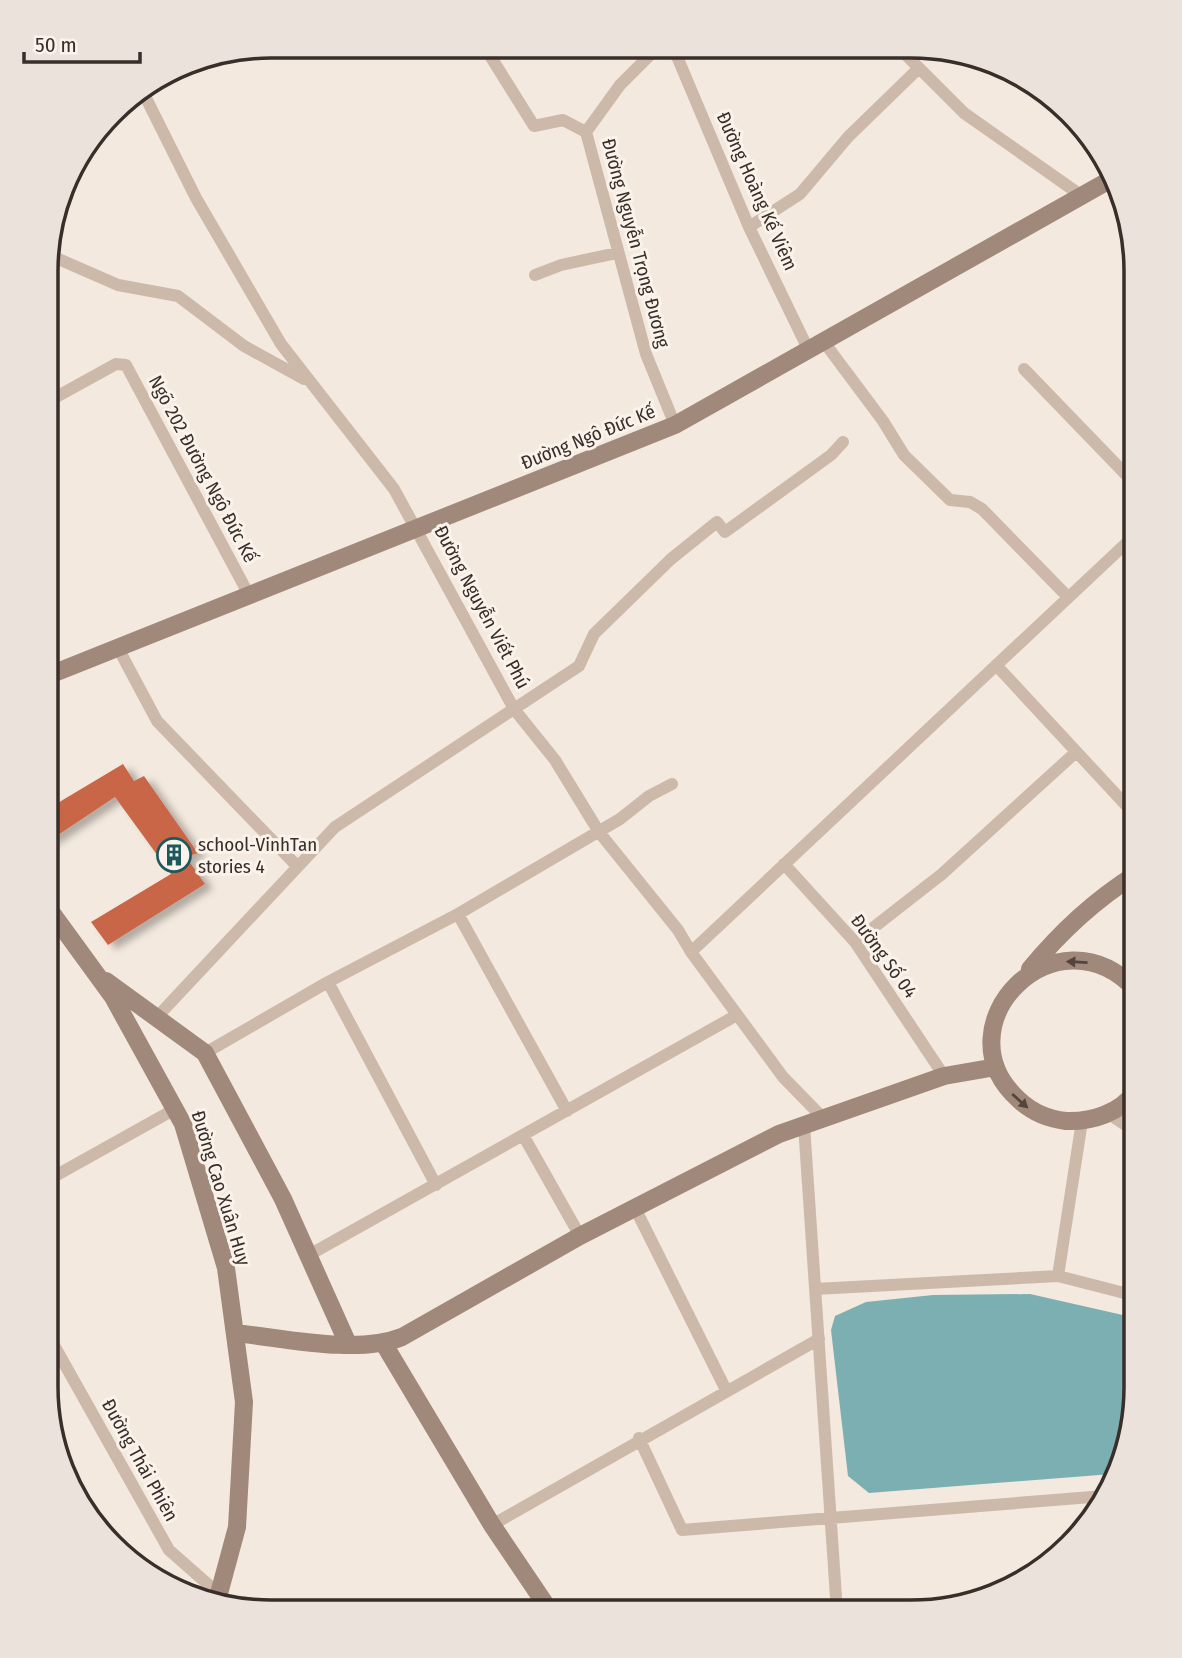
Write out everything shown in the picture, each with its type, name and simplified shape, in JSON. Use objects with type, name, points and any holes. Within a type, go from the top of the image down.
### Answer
[{"type":"street","name":"Đường Nguyễn Trọng Đương","points":[[492,58],[534,126],[563,120],[586,132],[646,354],[675,425]]},
{"type":"street","points":[[586,132],[620,85],[647,58]]},
{"type":"street","name":"Đường Hoàng Kế Viêm","points":[[678,58],[749,227],[817,346],[883,421],[904,455],[950,500],[970,502],[982,509],[1068,597]]},
{"type":"street","points":[[909,58],[964,113],[1082,196]]},
{"type":"street","points":[[749,227],[800,194],[848,137],[919,68]]},
{"type":"street","name":"Đường Nguyễn Viết Phú","points":[[146,98],[196,198],[281,344],[394,489],[418,528],[514,709],[555,760],[599,832],[678,930],[691,952],[783,1077],[823,1118]]},
{"type":"street","name":"Đường Ngô Đức Kế","points":[[58,671],[675,425],[1105,183]]},
{"type":"street","points":[[535,275],[561,265],[617,253]]},
{"type":"street","points":[[59,259],[125,287],[162,290],[178,296],[244,346],[309,382]]},
{"type":"street","name":"Ngõ 202 Đường Ngô Đức Kế","points":[[58,396],[116,364],[126,365],[249,595]]},
{"type":"street","points":[[1024,369],[1124,473]]},
{"type":"street","points":[[157,1017],[335,827],[579,666],[594,634],[699,537],[717,522],[725,532],[759,504],[831,456],[843,442]]},
{"type":"street","points":[[691,952],[1124,545]]},
{"type":"street","points":[[117,646],[157,721],[297,866]]},
{"type":"street","points":[[996,665],[1124,804]]},
{"type":"street","points":[[855,942],[942,874],[1075,753]]},
{"type":"street","points":[[205,1053],[328,982],[458,914],[599,832],[672,784]]},
{"type":"street","name":"Đường Số 04","points":[[784,864],[855,942],[944,1076]]},
{"type":"street","points":[[1124,882],[1108,892],[1055,939],[1008,993],[996,1016],[992,1041],[996,1066],[1009,1091],[1029,1109],[1054,1120],[1082,1121],[1109,1114],[1124,1101]]},
{"type":"street","points":[[458,914],[567,1111]]},
{"type":"street","name":"Đường Cao Xuân Huy","points":[[58,921],[98,975],[183,1124],[226,1268],[244,1402],[237,1527],[219,1594]]},
{"type":"street","points":[[1026,975],[1049,963],[1075,960],[1100,964],[1124,977]]},
{"type":"street","points":[[98,975],[205,1053],[284,1199],[348,1344]]},
{"type":"street","points":[[328,982],[436,1185]]},
{"type":"street","points":[[309,1255],[737,1015]]},
{"type":"street","points":[[234,1333],[348,1344],[384,1344],[580,1236],[779,1134],[944,1076],[996,1066]]},
{"type":"street","points":[[58,1174],[175,1109]]},
{"type":"street","points":[[1109,1114],[1124,1124]]},
{"type":"street","points":[[1058,1276],[1082,1121]]},
{"type":"street","points":[[804,1125],[836,1600]]},
{"type":"street","points":[[523,1136],[580,1236]]},
{"type":"street","points":[[635,1208],[726,1390]]},
{"type":"street","points":[[815,1289],[1058,1276],[1124,1293]]},
{"type":"street","points":[[492,1525],[639,1438],[819,1339]]},
{"type":"street","points":[[384,1344],[492,1525],[543,1600]]},
{"type":"street","name":"Đường Thái Phiên","points":[[58,1352],[169,1550],[212,1592]]},
{"type":"street","points":[[639,1438],[682,1530],[1093,1497]]},
{"type":"water","points":[[1030,1294],[1124,1315],[1124,1401],[1113,1456],[1105,1475],[869,1493],[848,1476],[831,1330],[835,1316],[866,1302],[933,1295]]},
{"type":"building","name":"school-VinhTan stories 4","points":[[123,764],[134,781],[144,776],[198,853],[186,857],[205,884],[108,945],[91,922],[171,874],[115,797],[58,835],[58,803]]},
{"type":"place","name":"school-VinhTan stories 4","points":[[174,855]]}]
